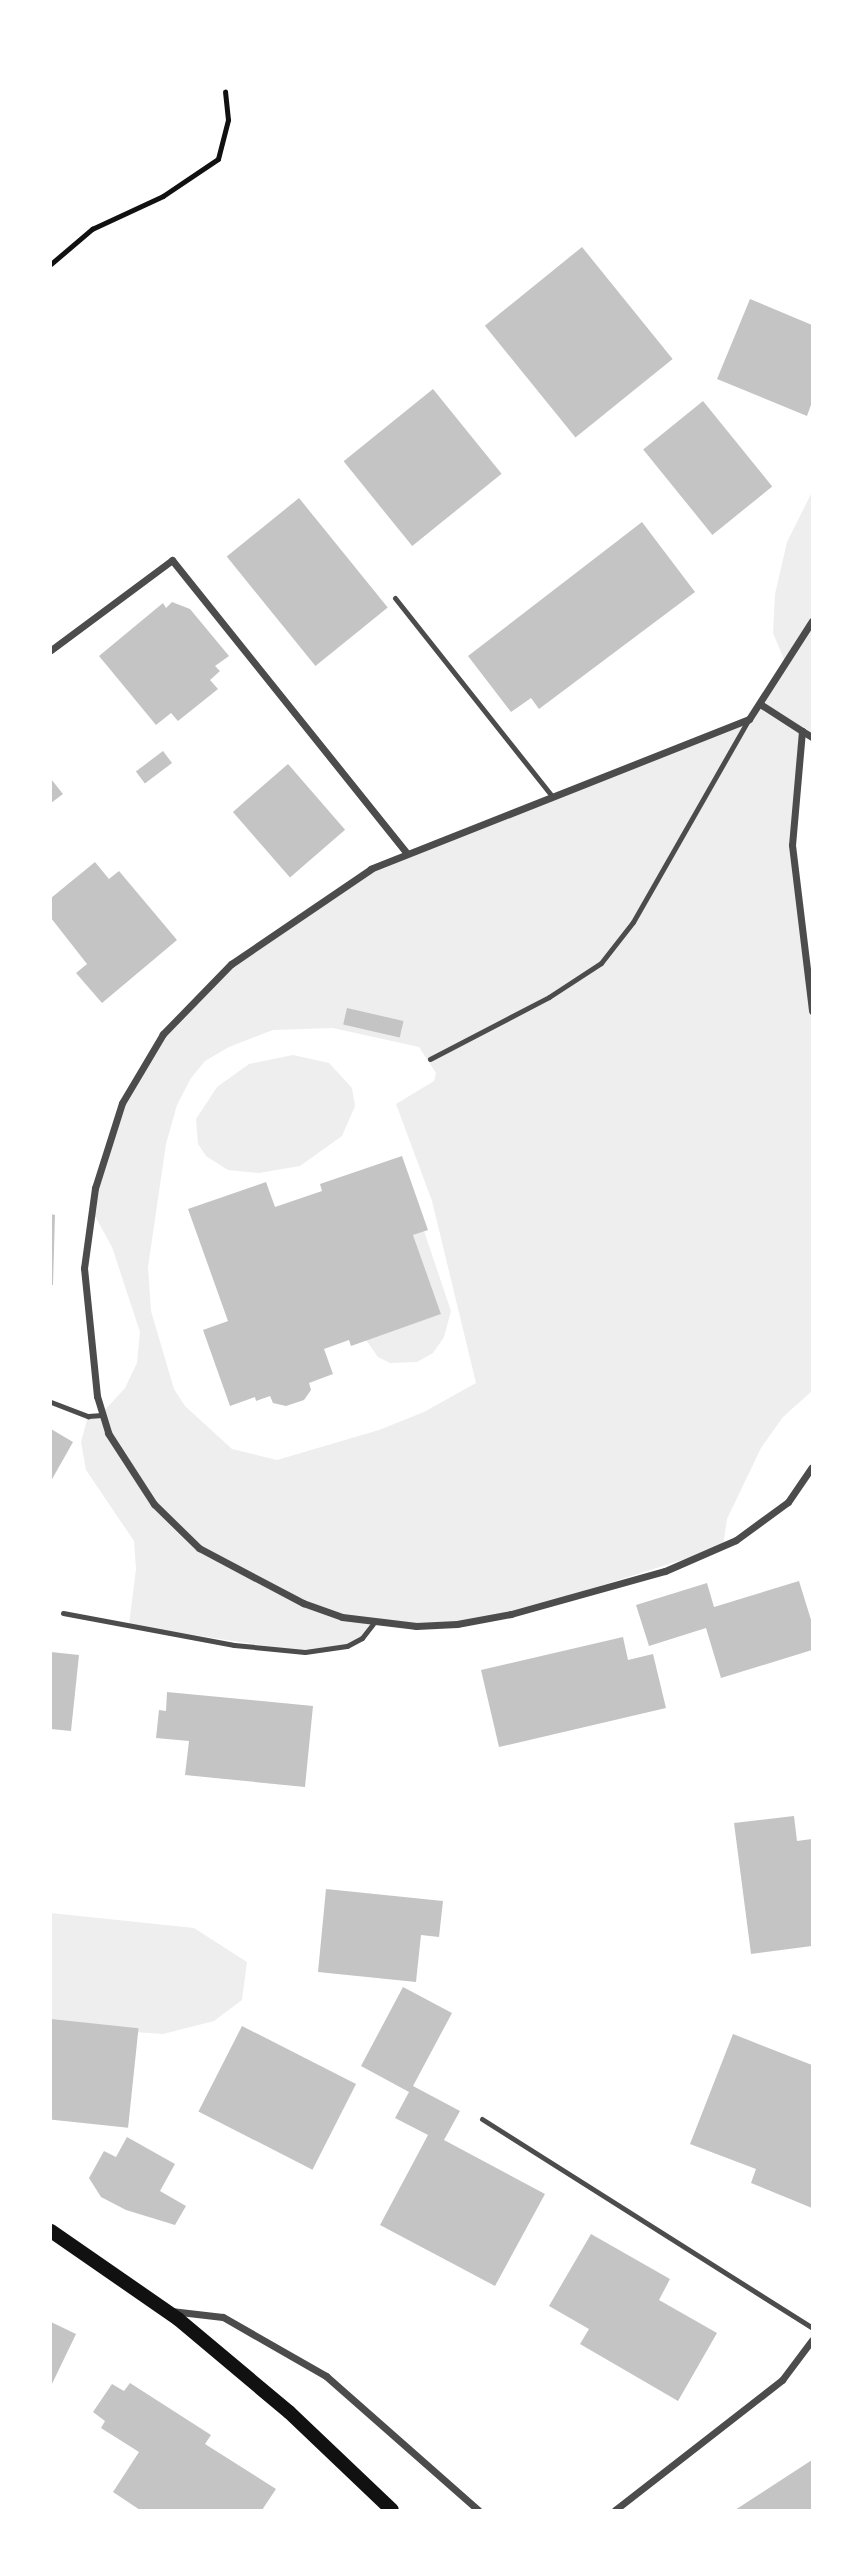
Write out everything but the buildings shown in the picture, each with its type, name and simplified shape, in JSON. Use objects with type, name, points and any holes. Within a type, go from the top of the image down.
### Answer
[{"type":"main road","points":[[51,2231],[167,2311],[289,2412],[392,2510]]},
{"type":"street","points":[[51,650],[172,560],[407,853]]},
{"type":"street","points":[[812,621],[750,719],[371,869],[231,964],[190,1001],[137,1073],[122,1102],[88,1225],[84,1268],[90,1357],[102,1415],[127,1468],[175,1528],[198,1548],[303,1603],[373,1624],[457,1624],[511,1614],[695,1560],[736,1540],[788,1502],[812,1467]]},
{"type":"street","points":[[760,704],[812,737]]},
{"type":"street","points":[[802,731],[792,845],[812,1011]]},
{"type":"street","points":[[167,2311],[223,2317],[326,2376],[478,2510]]},
{"type":"street","points":[[615,2510],[782,2380],[812,2340]]},
{"type":"lane","points":[[395,598],[552,796]]},
{"type":"lane","points":[[430,1059],[549,997],[601,963],[633,922],[750,719]]},
{"type":"lane","points":[[51,1402],[88,1416],[102,1415]]},
{"type":"lane","points":[[63,1613],[234,1645],[305,1652],[347,1646],[362,1638],[373,1624]]},
{"type":"lane","points":[[482,2119],[812,2328]]},
{"type":"path","points":[[51,264],[92,229],[163,196],[218,159],[228,120],[225,92]]},
{"type":"shaded area","points":[[812,492],[812,737],[802,732],[792,845],[812,1011],[812,1391],[783,1417],[761,1448],[727,1519],[723,1547],[511,1614],[457,1624],[373,1624],[362,1638],[347,1646],[305,1652],[129,1625],[136,1569],[134,1541],[86,1470],[81,1442],[88,1416],[102,1413],[125,1388],[137,1363],[140,1332],[112,1247],[91,1209],[122,1103],[163,1034],[231,964],[371,869],[749,719],[786,664],[773,633],[775,594],[787,542]],"holes":[[[333,1028],[419,1047],[436,1073],[434,1081],[396,1104],[432,1201],[476,1383],[424,1412],[379,1430],[277,1460],[232,1449],[185,1406],[174,1389],[151,1311],[148,1267],[166,1144],[177,1105],[191,1078],[205,1061],[229,1047],[273,1030]]]},
{"type":"shaded area","points":[[293,1055],[329,1063],[352,1088],[355,1106],[342,1136],[300,1166],[259,1173],[228,1170],[206,1156],[198,1144],[196,1119],[217,1087],[249,1064]]},
{"type":"shaded area","points":[[424,1231],[451,1311],[444,1337],[433,1353],[417,1362],[390,1363],[378,1357],[366,1340],[441,1314],[413,1235]]},
{"type":"shaded area","points":[[51,1913],[194,1928],[247,1962],[242,2000],[214,2021],[163,2034],[51,2026]]}]
